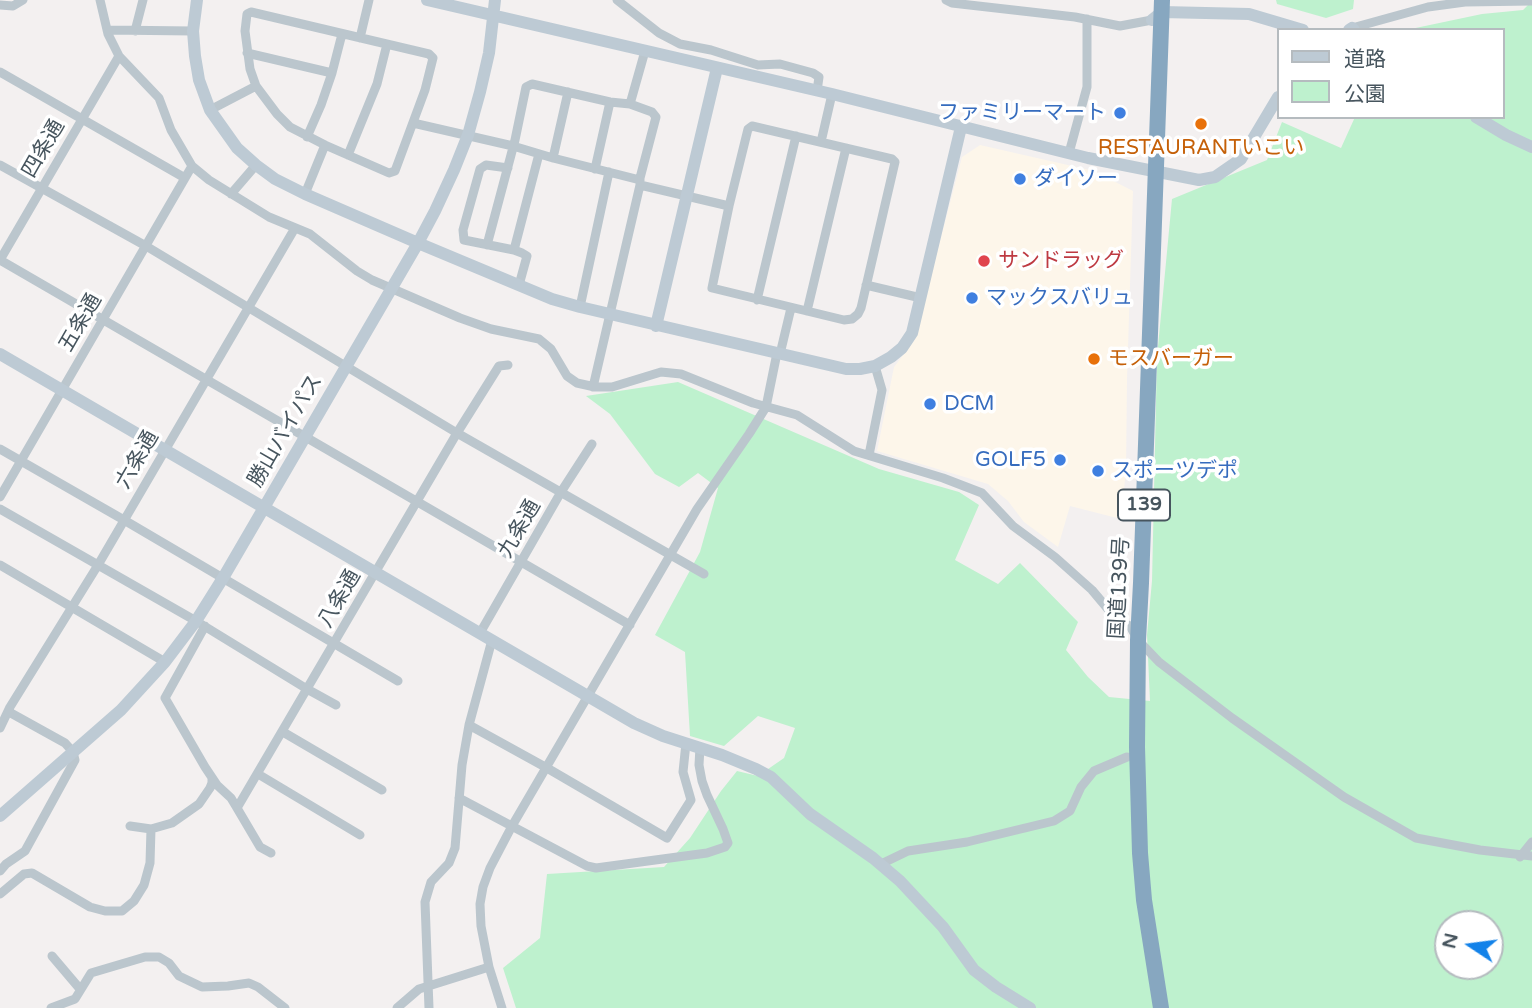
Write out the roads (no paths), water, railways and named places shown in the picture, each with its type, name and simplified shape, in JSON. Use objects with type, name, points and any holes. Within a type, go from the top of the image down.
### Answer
[{"type":"highway","name":"国道139号","points":[[1150,1008],[1130,854],[1127,757],[1134,633],[1142,583],[1157,8]]},
{"type":"highway","name":"国道139号","points":[[1134,633],[1140,853],[1144,900],[1161,1008]]},
{"type":"street","points":[[0,5],[13,6],[23,0]]},
{"type":"street","points":[[100,0],[107,30],[119,57],[159,98],[171,130],[192,166],[209,180],[269,217],[310,234],[372,280],[460,318],[492,329],[540,339],[551,349],[567,376],[577,383],[593,387],[612,387],[662,372],[681,374],[753,403],[797,415],[854,451],[982,493],[1013,526],[1055,557],[1092,590],[1159,663],[1345,797],[1416,838],[1532,856]]},
{"type":"street","points":[[135,31],[143,0]]},
{"type":"street","points":[[197,0],[193,31],[195,56],[199,80],[210,110],[237,148],[275,179],[552,299],[656,326],[846,369],[875,366],[902,348],[912,333],[961,127]]},
{"type":"street","points":[[360,38],[369,0]]},
{"type":"street","points":[[428,0],[832,94],[1069,153],[1199,180],[1215,177],[1241,159],[1276,100]]},
{"type":"street","name":"勝山バイパス","points":[[0,816],[121,710],[200,624],[264,507],[418,243],[454,170],[468,135],[480,92],[489,53],[495,0]]},
{"type":"street","points":[[617,0],[659,33],[680,44],[711,50],[758,65],[780,64],[813,73],[820,77],[817,91]]},
{"type":"street","points":[[946,0],[1120,26],[1157,8],[1250,14],[1296,28]]},
{"type":"street","points":[[1354,28],[1428,6],[1465,2],[1532,1]]},
{"type":"street","points":[[251,12],[360,38],[429,54],[433,58],[414,123],[395,171],[389,173],[307,137],[290,127],[277,114],[256,86],[250,69],[245,31],[247,14],[251,12]]},
{"type":"street","points":[[1069,153],[1087,87],[1087,19]]},
{"type":"street","points":[[107,30],[193,31]]},
{"type":"street","points":[[307,137],[332,73],[342,34]]},
{"type":"street","points":[[348,155],[377,83],[387,44]]},
{"type":"street","points":[[630,104],[645,51]]},
{"type":"street","points":[[247,53],[332,73]]},
{"type":"street","name":"四条通","points":[[0,260],[119,57]]},
{"type":"street","points":[[656,326],[717,68]]},
{"type":"street","points":[[0,72],[186,178]]},
{"type":"street","points":[[487,245],[526,87],[532,84],[652,111],[656,117],[593,387]]},
{"type":"street","points":[[210,110],[256,86]]},
{"type":"street","points":[[553,158],[568,92]]},
{"type":"street","points":[[821,142],[832,94]]},
{"type":"street","points":[[594,169],[610,102]]},
{"type":"street","points":[[1479,119],[1532,147]]},
{"type":"street","points":[[414,123],[513,146],[729,206]]},
{"type":"street","points":[[752,126],[796,136],[892,159],[895,162],[861,308],[852,319],[844,320],[712,288],[748,129],[752,126]]},
{"type":"street","points":[[757,300],[796,136]]},
{"type":"street","points":[[305,194],[325,145]]},
{"type":"street","points":[[807,311],[846,148]]},
{"type":"street","points":[[514,250],[539,154]]},
{"type":"street","points":[[0,165],[146,246],[457,432],[704,574]]},
{"type":"street","points":[[231,194],[256,165]]},
{"type":"street","points":[[508,168],[486,165],[480,169],[463,230],[464,240],[514,250],[527,256],[519,285]]},
{"type":"street","name":"五条通","points":[[0,497],[192,166]]},
{"type":"street","points":[[580,307],[609,172]]},
{"type":"street","name":"六条通","points":[[0,728],[295,228]]},
{"type":"street","points":[[0,260],[631,625]]},
{"type":"street","points":[[866,285],[921,298]]},
{"type":"street","points":[[502,1008],[489,967],[481,926],[480,904],[490,868],[697,509],[766,407],[791,308]]},
{"type":"street","points":[[0,354],[634,723],[663,736],[748,765],[771,778],[810,814],[881,864],[900,881],[943,927],[974,970],[1030,1008]]},
{"type":"street","name":"八条通","points":[[237,808],[457,432],[499,366],[508,365]]},
{"type":"street","points":[[869,455],[882,390],[875,366]]},
{"type":"street","name":"九条通","points":[[429,1008],[425,902],[431,882],[449,863],[455,848],[462,765],[486,636],[522,561],[592,444]]},
{"type":"street","points":[[0,449],[398,681]]},
{"type":"street","points":[[0,509],[336,705]]},
{"type":"street","points":[[1,568],[165,662]]},
{"type":"street","points":[[200,624],[165,698],[212,778],[231,799],[260,847],[271,853]]},
{"type":"street","points":[[0,702],[65,743],[73,752],[75,760],[25,851],[0,871]]},
{"type":"street","points":[[469,725],[667,838],[691,800],[683,772],[686,743]]},
{"type":"street","points":[[283,732],[382,790]]},
{"type":"street","points":[[459,798],[587,866],[596,868],[707,853],[725,848],[727,843],[702,782],[699,747]]},
{"type":"street","points":[[881,864],[908,851],[967,842],[1054,821],[1070,811],[1081,786],[1094,771],[1127,757]]},
{"type":"street","points":[[258,774],[360,835]]},
{"type":"street","points":[[130,826],[151,830],[172,824],[199,804],[210,788],[212,778]]},
{"type":"street","points":[[0,894],[24,874],[32,873],[90,907],[105,911],[122,911],[134,901],[144,886],[150,863],[151,830]]},
{"type":"street","points":[[1520,856],[1532,842]]},
{"type":"street","points":[[52,956],[80,989]]},
{"type":"street","points":[[51,1008],[75,999],[91,973],[145,957],[159,957],[169,963],[179,976],[202,987],[249,983],[285,1008]]},
{"type":"street","points":[[397,1008],[419,989],[489,967]]},
{"type":"place","name":"ファミリーマート","points":[[1120,113]]},
{"type":"place","name":"RESTAURANTいこい","points":[[1201,124]]},
{"type":"place","name":"ダイソー","points":[[1020,179]]},
{"type":"place","name":"サンドラッグ","points":[[984,261]]},
{"type":"place","name":"マックスバリュ","points":[[972,298]]},
{"type":"place","name":"モスバーガー","points":[[1094,359]]},
{"type":"place","name":"DCM","points":[[930,404]]},
{"type":"place","name":"GOLF5","points":[[1060,460]]},
{"type":"place","name":"スポーツデポ","points":[[1098,471]]}]
